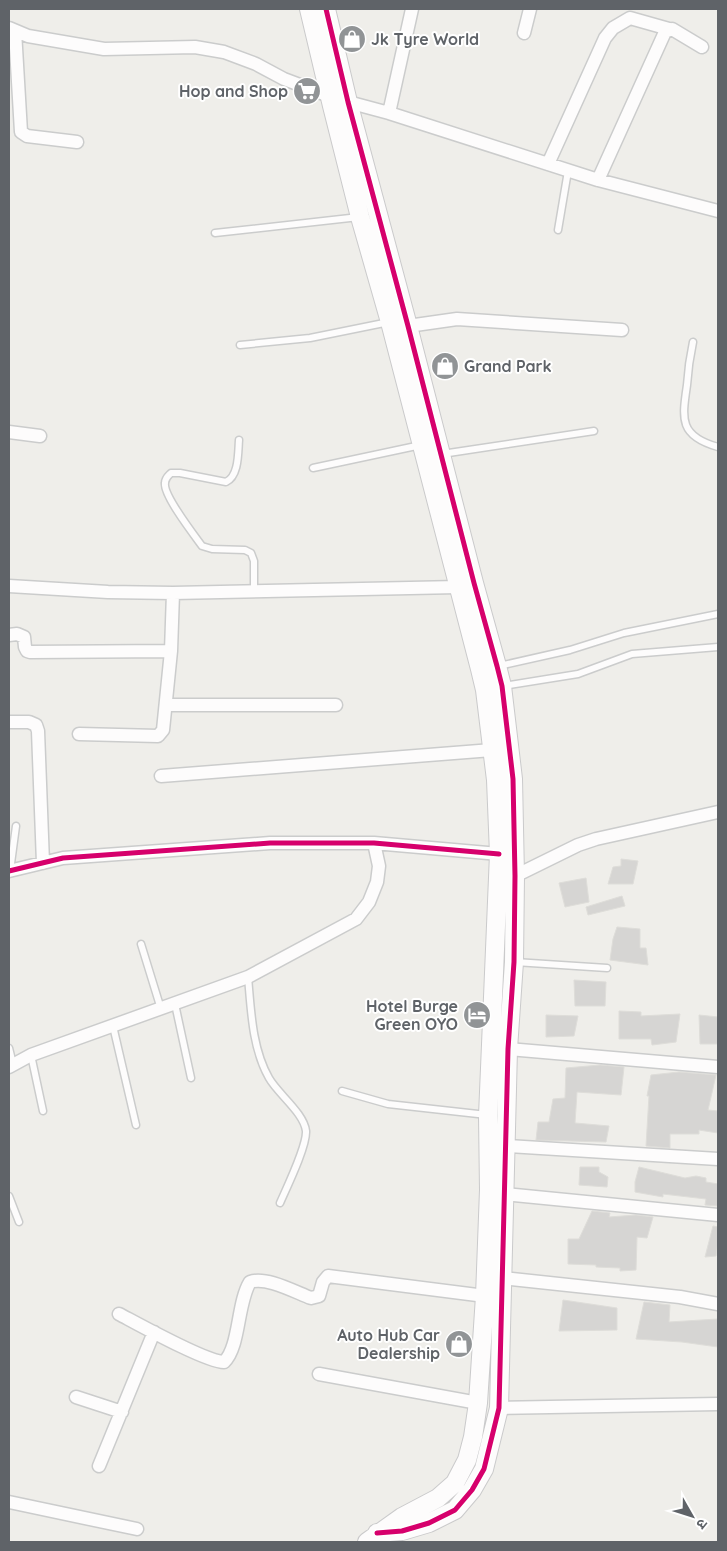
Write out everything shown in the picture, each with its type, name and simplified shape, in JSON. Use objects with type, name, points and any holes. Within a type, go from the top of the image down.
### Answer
[{"type":"street","points":[[309,9],[360,217],[390,322],[458,587],[489,668]]},
{"type":"street","points":[[326,9],[348,102],[474,583],[512,779],[515,876],[514,962],[508,1049],[499,1408],[484,1469],[472,1490],[455,1510],[429,1523],[372,1538]]},
{"type":"street","points":[[389,113],[412,9]]},
{"type":"street","points":[[524,33],[530,9]]},
{"type":"street","points":[[548,164],[605,38],[614,28],[630,18],[682,34],[702,47]]},
{"type":"street","points":[[598,180],[668,29]]},
{"type":"street","points":[[77,142],[26,136],[21,132],[12,30],[55,42],[104,49],[195,47],[224,52],[256,64],[284,79],[329,96]]},
{"type":"street","points":[[348,102],[389,113],[598,180],[718,212]]},
{"type":"street","points":[[408,326],[457,319],[622,330]]},
{"type":"street","points":[[9,432],[40,436]]},
{"type":"street","points":[[9,586],[108,592],[173,593],[458,587]]},
{"type":"street","points":[[79,734],[158,736],[163,730],[171,651],[173,593]]},
{"type":"street","points":[[9,635],[21,635],[24,637],[24,647],[30,652],[171,651]]},
{"type":"street","points":[[372,1538],[402,1517],[438,1498],[455,1483],[467,1460],[473,1438],[478,1403],[485,1296],[489,1190],[488,1116],[499,854],[496,780],[492,750],[493,688]]},
{"type":"street","points":[[167,704],[336,705]]},
{"type":"street","points":[[9,722],[30,722],[36,725],[38,731],[43,863]]},
{"type":"street","points":[[161,776],[492,750]]},
{"type":"street","points":[[515,876],[578,845],[596,839],[718,812]]},
{"type":"street","points":[[9,871],[63,858],[270,843],[374,842],[499,854]]},
{"type":"street","points":[[11,1066],[32,1055],[248,977],[356,919],[369,902],[377,882],[379,866],[374,842]]},
{"type":"street","points":[[508,1049],[718,1067]]},
{"type":"street","points":[[507,1146],[718,1159]]},
{"type":"street","points":[[504,1194],[718,1215]]},
{"type":"street","points":[[119,1314],[212,1360],[224,1362],[231,1352],[243,1296],[250,1282],[256,1280],[265,1281],[312,1298],[319,1296],[323,1282],[328,1276],[485,1296]]},
{"type":"street","points":[[502,1278],[680,1297],[718,1304]]},
{"type":"street","points":[[99,1466],[154,1332]]},
{"type":"street","points":[[319,1374],[478,1403]]},
{"type":"street","points":[[76,1397],[122,1412]]},
{"type":"street","points":[[499,1408],[718,1404]]},
{"type":"street","points":[[9,1502],[137,1529]]},
{"type":"lane","points":[[558,230],[568,171]]},
{"type":"lane","points":[[215,233],[360,217]]},
{"type":"lane","points":[[240,345],[310,338],[390,322]]},
{"type":"lane","points":[[692,342],[683,412],[685,425],[694,437],[718,447]]},
{"type":"lane","points":[[441,454],[594,431]]},
{"type":"lane","points":[[239,440],[235,474],[231,480],[226,482],[171,473],[166,478],[164,484],[168,496],[202,546],[212,549],[245,550],[251,554],[254,561],[254,591]]},
{"type":"lane","points":[[313,468],[422,445]]},
{"type":"lane","points":[[489,668],[570,650],[624,633],[718,614]]},
{"type":"lane","points":[[493,688],[578,674],[632,654],[718,648]]},
{"type":"lane","points":[[9,871],[16,826]]},
{"type":"lane","points":[[141,944],[162,1009]]},
{"type":"lane","points":[[514,962],[607,968]]},
{"type":"lane","points":[[248,977],[252,1021],[268,1077],[299,1115],[305,1126],[306,1133],[304,1144],[280,1203]]},
{"type":"lane","points":[[175,1004],[191,1078]]},
{"type":"lane","points":[[113,1026],[136,1125]]},
{"type":"lane","points":[[9,1048],[11,1066]]},
{"type":"lane","points":[[32,1055],[43,1110]]},
{"type":"lane","points":[[342,1091],[388,1104],[488,1116]]},
{"type":"lane","points":[[9,1196],[19,1222]]},
{"type":"building","points":[[621,859],[638,861],[633,884],[608,884],[613,867],[621,866]]},
{"type":"building","points":[[586,878],[589,902],[565,907],[559,883]]},
{"type":"building","points":[[622,896],[625,906],[588,915],[586,907]]},
{"type":"building","points":[[617,927],[640,929],[640,948],[646,948],[648,965],[610,960]]},
{"type":"building","points":[[574,980],[606,982],[605,1006],[575,1006]]},
{"type":"building","points":[[619,1011],[641,1012],[641,1016],[680,1014],[676,1042],[652,1045],[651,1039],[619,1039]]},
{"type":"building","points":[[546,1015],[578,1016],[574,1036],[546,1037]]},
{"type":"building","points":[[699,1015],[718,1017],[718,1044],[700,1044]]},
{"type":"building","points":[[600,1065],[624,1067],[621,1095],[577,1092],[575,1123],[609,1126],[606,1142],[536,1140],[538,1122],[549,1122],[553,1099],[565,1098],[566,1068]]},
{"type":"building","points":[[679,1072],[716,1075],[708,1110],[718,1111],[718,1133],[699,1130],[699,1134],[670,1134],[670,1148],[646,1146],[649,1096],[647,1096],[651,1075]]},
{"type":"building","points":[[580,1167],[599,1167],[599,1172],[608,1177],[607,1187],[579,1185]]},
{"type":"building","points":[[639,1167],[685,1178],[696,1176],[706,1178],[706,1182],[718,1184],[718,1206],[705,1205],[706,1199],[663,1194],[663,1197],[635,1192],[635,1182]]},
{"type":"building","points":[[592,1211],[610,1213],[609,1217],[636,1215],[653,1217],[647,1238],[637,1237],[636,1270],[620,1271],[620,1268],[568,1264],[568,1239],[579,1239]]},
{"type":"building","points":[[713,1226],[718,1227],[716,1256],[705,1257]]},
{"type":"building","points":[[563,1300],[617,1308],[617,1330],[559,1331]]},
{"type":"building","points":[[644,1302],[670,1305],[669,1322],[718,1319],[718,1347],[636,1339]]},
{"type":"cycle path","points":[[326,9],[348,102],[502,686],[513,779],[514,962],[508,1049],[499,1408],[484,1469],[472,1490],[455,1510],[429,1523],[402,1531],[377,1533]]},
{"type":"cycle path","points":[[9,871],[63,858],[270,843],[374,843],[499,854]]},
{"type":"place","name":"Jk Tyre World","points":[[352,39]]},
{"type":"place","name":"Hop and Shop","points":[[307,91]]},
{"type":"place","name":"Grand Park","points":[[445,366]]},
{"type":"place","name":"Hotel Burge Green OYO","points":[[477,1015]]},
{"type":"place","name":"Auto Hub Car Dealership","points":[[459,1344]]}]
